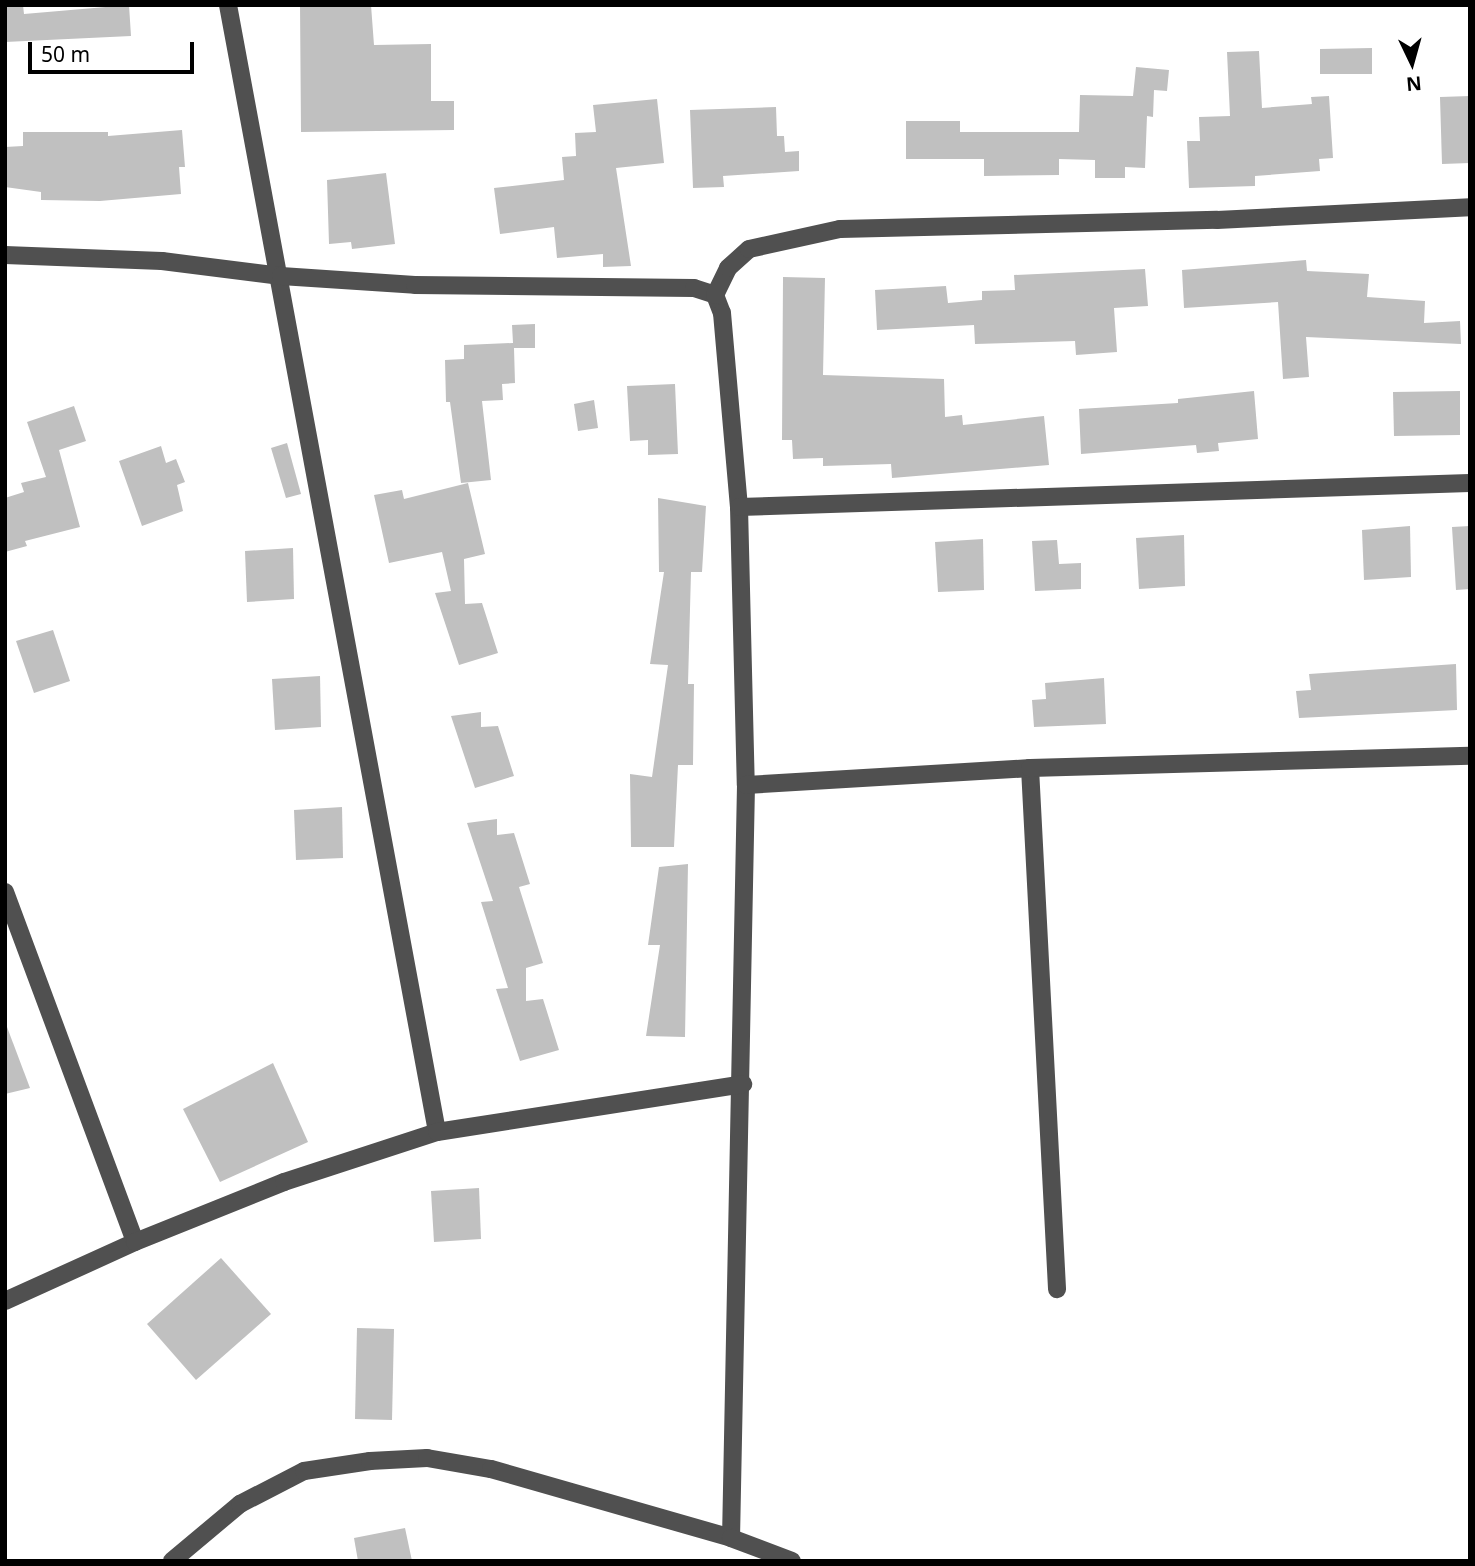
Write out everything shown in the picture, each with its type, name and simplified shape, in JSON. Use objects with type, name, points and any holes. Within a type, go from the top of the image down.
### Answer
[{"type":"street","points":[[228,5],[281,276],[436,1132]]},
{"type":"street","points":[[731,1538],[743,1084],[746,785],[739,506],[722,313],[715,295],[728,268],[749,249],[840,229],[1217,220],[1470,207]]},
{"type":"street","points":[[5,255],[162,261],[281,276],[415,285],[694,288],[715,295]]},
{"type":"street","points":[[739,506],[1470,483]]},
{"type":"street","points":[[746,785],[1030,768],[1470,756]]},
{"type":"street","points":[[1030,768],[1057,1289]]},
{"type":"street","points":[[5,892],[135,1242]]},
{"type":"street","points":[[5,1301],[135,1242],[284,1182],[436,1132],[743,1084]]},
{"type":"street","points":[[172,1561],[267,1486],[304,1471],[415,1459],[491,1468],[731,1538],[792,1561]]},
{"type":"building","points":[[5,5],[23,5],[24,14],[129,5],[131,36],[5,42]]},
{"type":"building","points":[[300,5],[371,5],[374,45],[431,44],[431,101],[454,101],[454,130],[301,132]]},
{"type":"building","points":[[1372,48],[1372,74],[1320,74],[1320,49]]},
{"type":"building","points":[[1259,51],[1262,108],[1312,104],[1311,97],[1329,96],[1333,158],[1319,159],[1320,171],[1255,176],[1255,186],[1189,188],[1187,141],[1200,141],[1199,117],[1230,116],[1227,52]]},
{"type":"building","points":[[1136,67],[1169,70],[1167,91],[1154,90],[1153,117],[1147,116],[1145,168],[1125,167],[1125,178],[1095,178],[1095,160],[1059,159],[1059,175],[984,176],[984,159],[906,159],[906,121],[960,121],[960,132],[1079,132],[1080,95],[1133,96]]},
{"type":"building","points":[[1470,96],[1470,163],[1442,164],[1440,97]]},
{"type":"building","points":[[657,99],[664,163],[616,168],[631,266],[603,267],[603,254],[557,258],[554,227],[500,234],[494,188],[564,180],[562,157],[576,156],[575,133],[596,132],[593,105]]},
{"type":"building","points":[[776,107],[777,136],[784,136],[785,152],[799,151],[799,171],[723,176],[724,187],[693,188],[690,110]]},
{"type":"building","points":[[182,130],[185,167],[179,167],[181,194],[100,201],[41,200],[41,192],[5,187],[5,147],[23,146],[23,132],[108,132],[108,136]]},
{"type":"building","points":[[386,173],[395,244],[352,249],[351,242],[329,244],[327,180]]},
{"type":"building","points":[[1306,260],[1307,271],[1369,274],[1367,297],[1425,301],[1424,323],[1460,321],[1461,344],[1306,337],[1309,377],[1283,379],[1278,302],[1184,308],[1182,270]]},
{"type":"building","points":[[1145,269],[1148,306],[1114,308],[1117,352],[1076,355],[1075,341],[975,344],[974,325],[877,330],[875,290],[946,286],[948,303],[982,300],[982,291],[1015,290],[1014,275]]},
{"type":"building","points":[[783,277],[825,278],[823,375],[944,379],[945,417],[962,415],[963,425],[1044,416],[1049,465],[892,478],[891,464],[823,466],[823,458],[793,459],[792,440],[782,440]]},
{"type":"building","points":[[535,324],[535,348],[514,348],[515,383],[502,384],[503,400],[482,401],[491,480],[461,483],[450,402],[446,402],[445,360],[464,359],[464,345],[513,343],[512,325]]},
{"type":"building","points":[[675,384],[678,454],[648,455],[648,440],[630,441],[627,386]]},
{"type":"building","points":[[1254,391],[1258,439],[1218,443],[1219,451],[1197,453],[1196,445],[1081,454],[1079,409],[1178,403],[1178,399]]},
{"type":"building","points":[[1460,391],[1460,435],[1394,436],[1393,392]]},
{"type":"building","points":[[594,400],[598,428],[578,431],[574,404]]},
{"type":"building","points":[[74,406],[86,441],[59,450],[80,527],[25,541],[27,546],[5,552],[5,498],[24,492],[21,483],[46,477],[27,422]]},
{"type":"building","points":[[287,443],[301,494],[286,498],[271,448]]},
{"type":"building","points":[[161,446],[166,463],[176,459],[185,482],[177,485],[183,511],[142,526],[119,461]]},
{"type":"building","points":[[468,483],[485,554],[464,559],[465,604],[482,603],[498,653],[459,665],[435,593],[451,591],[442,552],[389,563],[374,495],[402,490],[404,499]]},
{"type":"building","points":[[658,498],[706,506],[702,572],[691,572],[688,684],[694,684],[693,765],[678,765],[674,847],[631,847],[630,774],[652,777],[668,665],[650,664],[664,572],[659,572]]},
{"type":"building","points":[[1410,526],[1411,577],[1364,580],[1362,530]]},
{"type":"building","points":[[1470,526],[1470,589],[1456,590],[1452,527]]},
{"type":"building","points":[[1184,535],[1185,586],[1139,589],[1136,538]]},
{"type":"building","points":[[983,539],[984,590],[938,592],[935,542]]},
{"type":"building","points":[[1057,540],[1059,564],[1081,563],[1081,589],[1035,591],[1032,541]]},
{"type":"building","points":[[293,548],[294,599],[247,602],[245,551]]},
{"type":"building","points":[[53,630],[70,681],[34,693],[16,641]]},
{"type":"building","points":[[1456,664],[1457,710],[1299,718],[1296,691],[1311,690],[1309,674]]},
{"type":"building","points":[[320,676],[321,727],[275,730],[272,679]]},
{"type":"building","points":[[1104,678],[1106,724],[1034,727],[1032,700],[1046,699],[1045,683]]},
{"type":"building","points":[[481,712],[481,727],[498,726],[514,776],[475,788],[451,716]]},
{"type":"building","points":[[342,807],[343,858],[296,860],[294,810]]},
{"type":"building","points":[[497,819],[497,835],[514,833],[530,884],[519,887],[543,963],[526,968],[526,1001],[543,999],[559,1050],[520,1061],[496,989],[508,988],[481,902],[493,901],[467,823]]},
{"type":"building","points":[[688,864],[685,1037],[646,1036],[660,945],[648,945],[659,867]]},
{"type":"building","points":[[7,1027],[30,1088],[5,1094],[5,1028]]},
{"type":"building","points":[[273,1063],[308,1142],[220,1182],[183,1109]]},
{"type":"building","points":[[479,1188],[481,1239],[434,1242],[431,1191]]},
{"type":"building","points":[[221,1258],[271,1314],[196,1380],[147,1324]]},
{"type":"building","points":[[357,1328],[394,1329],[392,1420],[355,1419]]},
{"type":"building","points":[[405,1528],[412,1561],[358,1561],[354,1538]]}]
